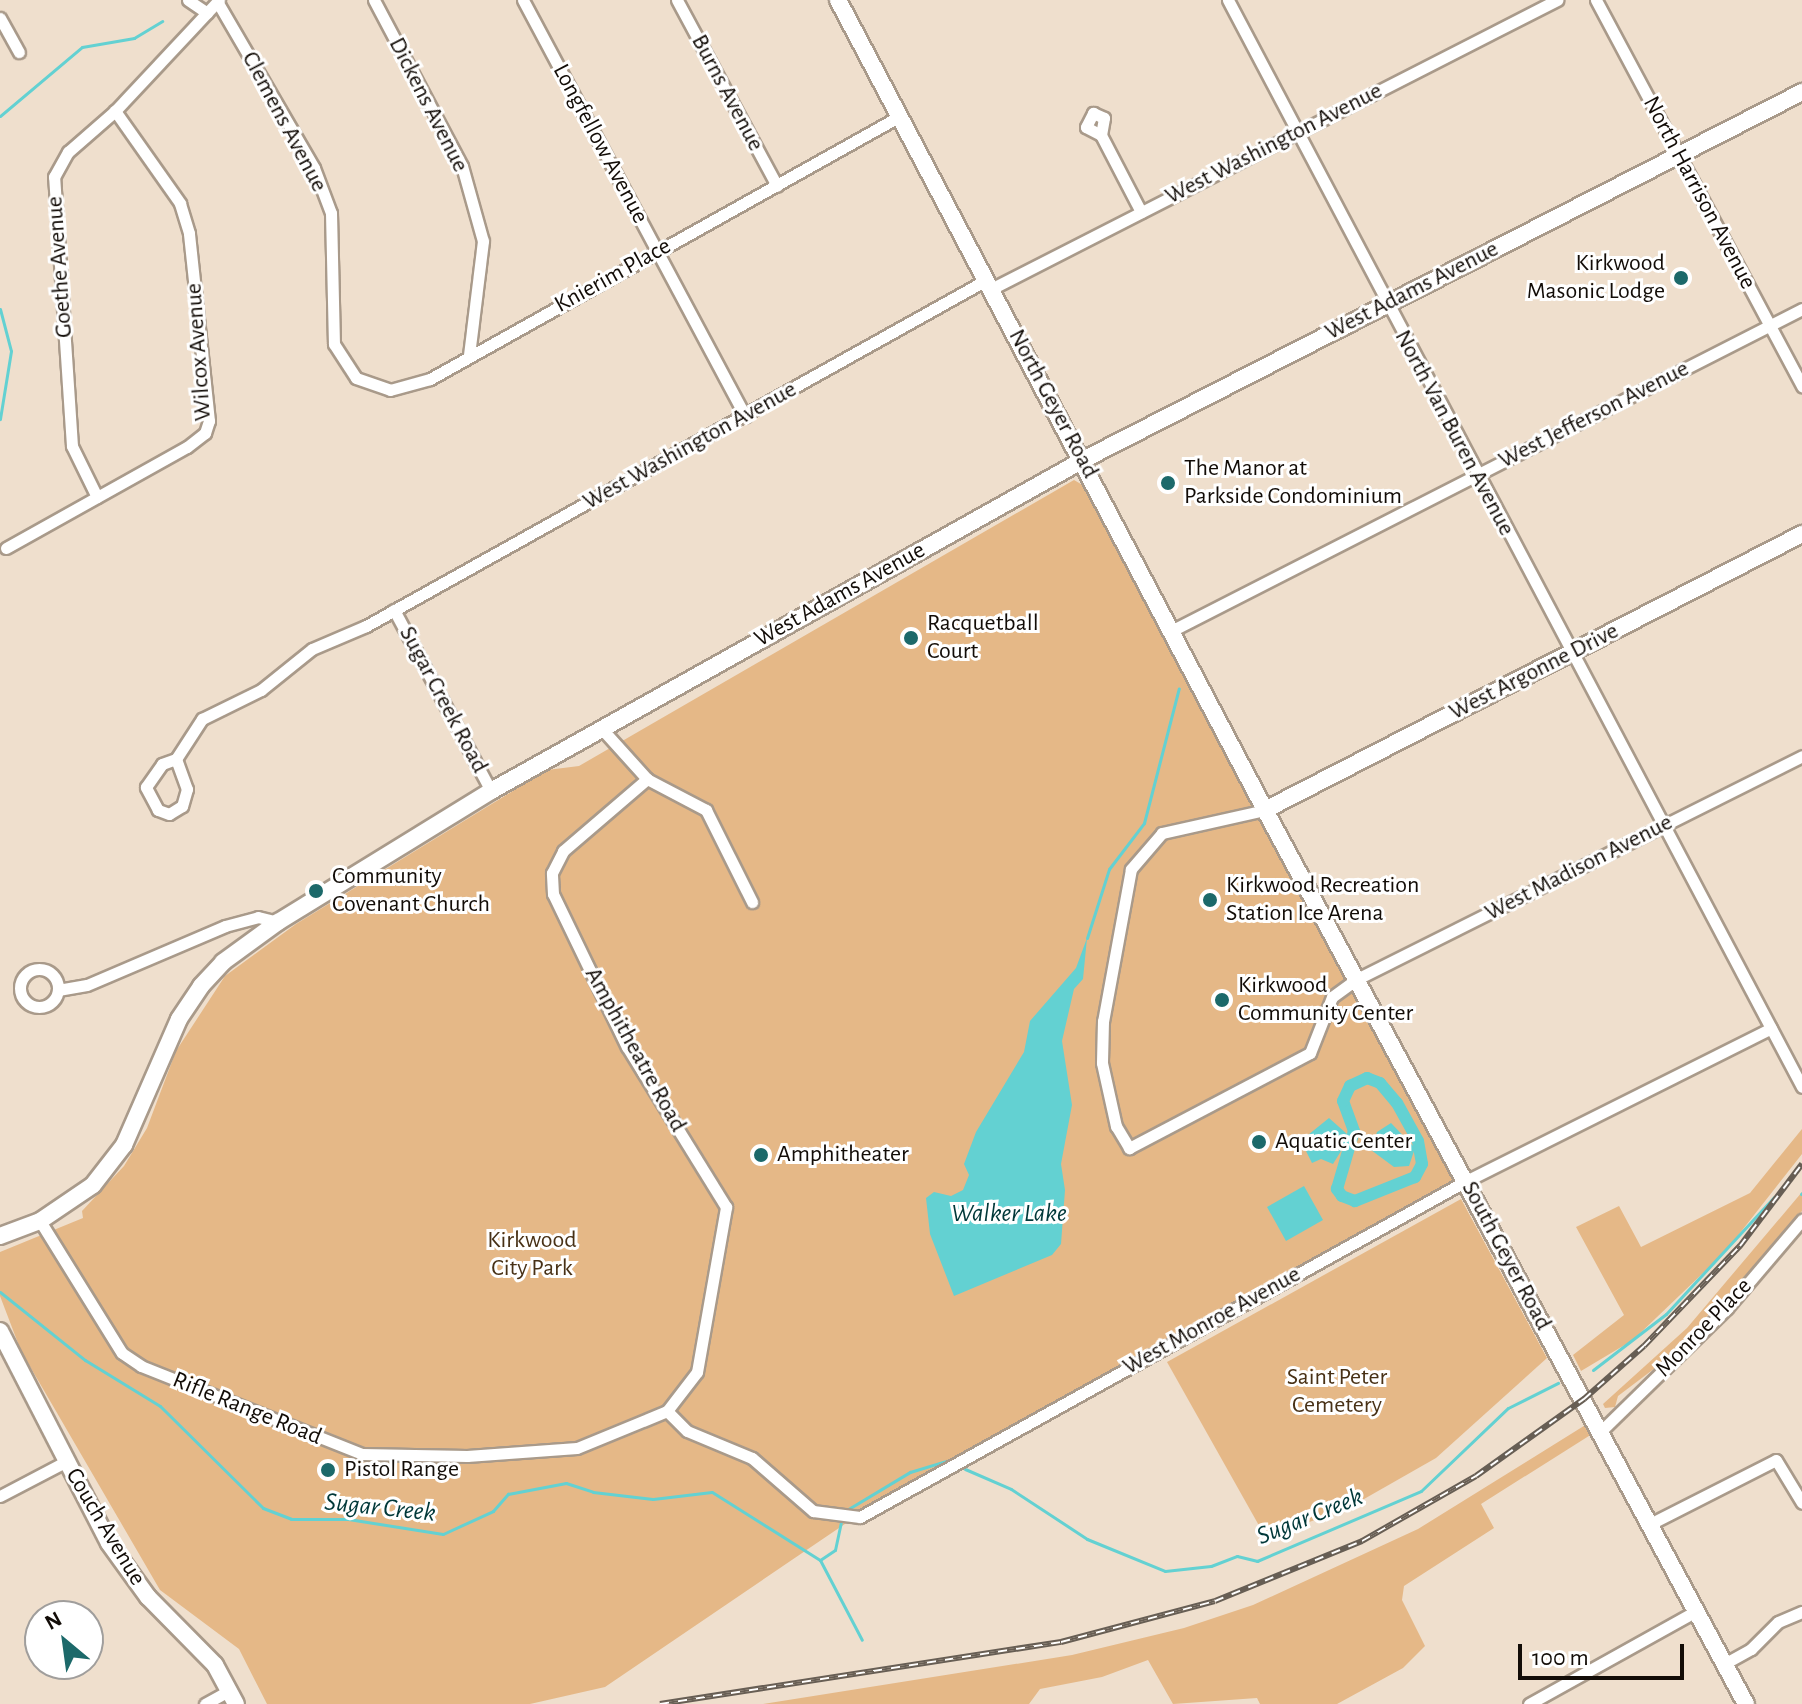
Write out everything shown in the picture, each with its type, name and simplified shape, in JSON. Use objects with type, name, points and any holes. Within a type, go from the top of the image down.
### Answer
[{"type":"street","points":[[188,0],[207,13]]},
{"type":"street","name":"Dickens Avenue","points":[[374,0],[462,166],[483,241],[469,355]]},
{"type":"street","name":"Longfellow Avenue","points":[[523,0],[745,416]]},
{"type":"street","name":"Burns Avenue","points":[[677,0],[777,186]]},
{"type":"street","name":"North Geyer Road","points":[[838,0],[1173,630],[1265,810]]},
{"type":"street","name":"North Van Buren Avenue","points":[[1228,0],[1300,131],[1385,304],[1802,1087]]},
{"type":"street","name":"West Washington Avenue","points":[[176,759],[188,734],[211,712],[261,690],[312,649],[394,610],[988,284],[1141,212],[1557,0]]},
{"type":"street","name":"North Harrison Avenue","points":[[1596,0],[1802,386]]},
{"type":"street","name":"Goethe Avenue","points":[[97,497],[72,446],[54,177],[68,152],[115,111],[218,1]]},
{"type":"street","name":"Clemens Avenue","points":[[218,1],[314,168],[331,213],[334,344]]},
{"type":"street","points":[[0,18],[19,52]]},
{"type":"street","name":"West Adams Avenue","points":[[0,1236],[40,1221],[93,1185],[124,1145],[179,1019],[201,986],[231,955],[278,922],[491,791],[1083,460],[1802,92]]},
{"type":"street","name":"Wilcox Avenue","points":[[6,548],[187,447],[205,433],[209,421],[189,233],[180,203],[115,111]]},
{"type":"street","name":"Knierim Place","points":[[334,344],[356,378],[390,390],[430,379],[900,116]]},
{"type":"street","points":[[1101,135],[1141,212]]},
{"type":"street","name":"West Jefferson Avenue","points":[[1173,630],[1802,309]]},
{"type":"street","name":"West Argonne Drive","points":[[1265,810],[1802,534]]},
{"type":"street","name":"Sugar Creek Road","points":[[394,610],[491,791]]},
{"type":"street","points":[[602,729],[647,779],[706,810],[752,902]]},
{"type":"street","name":"West Madison Avenue","points":[[1265,810],[1162,833],[1131,869],[1103,1021],[1104,1086],[1129,1148],[1310,1053],[1332,997],[1357,979],[1802,756]]},
{"type":"street","points":[[176,759],[187,789],[182,806],[169,814],[158,810],[146,787],[162,764],[176,759]]},
{"type":"street","name":"Amphitheatre Road","points":[[647,779],[563,851],[552,873],[553,894],[627,1047],[726,1207],[697,1372],[667,1411]]},
{"type":"street","name":"South Geyer Road","points":[[1265,810],[1746,1704]]},
{"type":"street","points":[[58,990],[87,985],[225,926],[258,917],[278,922]]},
{"type":"street","name":"West Monroe Avenue","points":[[667,1411],[687,1431],[752,1458],[813,1511],[860,1517],[1466,1181],[1771,1028]]},
{"type":"street","name":"Monroe Place","points":[[1601,1431],[1727,1308],[1802,1220]]},
{"type":"street","name":"Rifle Range Road","points":[[40,1221],[92,1312],[124,1355],[362,1454],[467,1456],[577,1448],[667,1411]]},
{"type":"street","name":"Couch Avenue","points":[[0,1331],[65,1462],[129,1574],[215,1665],[233,1697]]},
{"type":"street","points":[[1650,1524],[1776,1460],[1802,1503]]},
{"type":"street","points":[[0,1496],[65,1462]]},
{"type":"street","points":[[1529,1704],[1696,1611]]},
{"type":"street","points":[[1724,1664],[1751,1649],[1778,1622],[1802,1612]]},
{"type":"street","points":[[205,1704],[233,1697]]},
{"type":"green space","name":"Kirkwood City Park","points":[[1074,480],[1086,487],[1453,1180],[864,1511],[605,1687],[530,1704],[267,1704],[239,1649],[160,1590],[21,1351],[0,1296],[0,1252],[83,1218],[82,1211],[124,1166],[147,1128],[176,1051],[225,976],[296,924],[547,770],[579,766]]},
{"type":"green space","points":[[1802,1129],[1802,1154],[1725,1252],[1633,1340],[1581,1371],[1573,1355],[1624,1315],[1576,1227],[1619,1206],[1641,1247],[1750,1193]]},
{"type":"green space","points":[[1802,1192],[1802,1211],[1739,1283],[1663,1362],[1618,1396],[1615,1407],[1605,1408],[1603,1404],[1687,1328]]},
{"type":"green space","name":"Saint Peter Cemetery","points":[[1461,1199],[1547,1358],[1436,1458],[1350,1507],[1266,1538],[1167,1362]]},
{"type":"green space","points":[[1587,1424],[1592,1434],[1481,1504],[1494,1528],[1404,1586],[1402,1600],[1425,1646],[1403,1668],[1337,1704],[1260,1704],[1257,1698],[1173,1704],[1148,1660],[1102,1677],[1040,1689],[1029,1704],[763,1704],[1072,1655],[1184,1628],[1253,1605],[1418,1529]]},
{"type":"water","name":"Walker Lake","points":[[1087,938],[1083,979],[1074,989],[1062,1041],[1072,1105],[1061,1164],[1065,1190],[1061,1244],[1052,1255],[954,1296],[930,1234],[926,1198],[934,1192],[951,1196],[963,1190],[969,1175],[964,1164],[976,1132],[1024,1052],[1030,1021],[1076,968]]},
{"type":"water","points":[[1329,1118],[1347,1134],[1346,1143],[1333,1164],[1321,1159],[1312,1163],[1306,1151],[1308,1135]]},
{"type":"water","points":[[1391,1123],[1415,1148],[1409,1166],[1394,1167],[1371,1150],[1377,1132]]},
{"type":"water","points":[[1304,1186],[1323,1220],[1286,1241],[1267,1207]]},
{"type":"waterway","points":[[0,116],[82,47],[134,38],[162,21]]},
{"type":"waterway","points":[[0,309],[11,351],[0,419]]},
{"type":"waterway","points":[[1087,938],[1109,869],[1144,823],[1179,688]]},
{"type":"waterway","points":[[1367,1078],[1380,1083],[1397,1103],[1418,1141],[1422,1164],[1415,1177],[1355,1201],[1342,1196],[1337,1189],[1354,1131],[1343,1101],[1350,1086],[1367,1078]]},
{"type":"waterway","name":"Sugar Creek","points":[[1593,1370],[1666,1314],[1774,1197]]},
{"type":"waterway","name":"Sugar Creek","points":[[0,1292],[85,1360],[160,1406],[263,1508],[291,1519],[348,1519],[443,1534],[493,1511],[508,1494],[566,1483],[593,1492],[653,1499],[712,1492],[820,1560],[862,1640]]},
{"type":"waterway","name":"Sugar Creek","points":[[965,1469],[1011,1489],[1087,1539],[1165,1571],[1211,1566],[1237,1556],[1257,1561],[1421,1491],[1508,1408],[1558,1383]]},
{"type":"waterway","name":"Sugar Creek","points":[[845,1511],[910,1472],[946,1461]]},
{"type":"waterway","name":"Sugar Creek","points":[[820,1560],[835,1550],[842,1518]]},
{"type":"railway","points":[[660,1704],[1061,1642],[1215,1601],[1362,1541],[1476,1476],[1584,1399],[1644,1346],[1740,1246],[1802,1164]]},
{"type":"place","name":"Kirkwood Masonic Lodge","points":[[1681,278]]},
{"type":"place","name":"The Manor at Parkside Condominium","points":[[1168,483]]},
{"type":"place","name":"Racquetball Court","points":[[911,638]]},
{"type":"place","name":"Community Covenant Church","points":[[316,891]]},
{"type":"place","name":"Kirkwood Recreation Station Ice Arena","points":[[1210,900]]},
{"type":"place","name":"Kirkwood Community Center","points":[[1222,1000]]},
{"type":"place","name":"Aquatic Center","points":[[1259,1142]]},
{"type":"place","name":"Amphitheater","points":[[761,1155]]},
{"type":"place","name":"Pistol Range","points":[[328,1470]]}]
